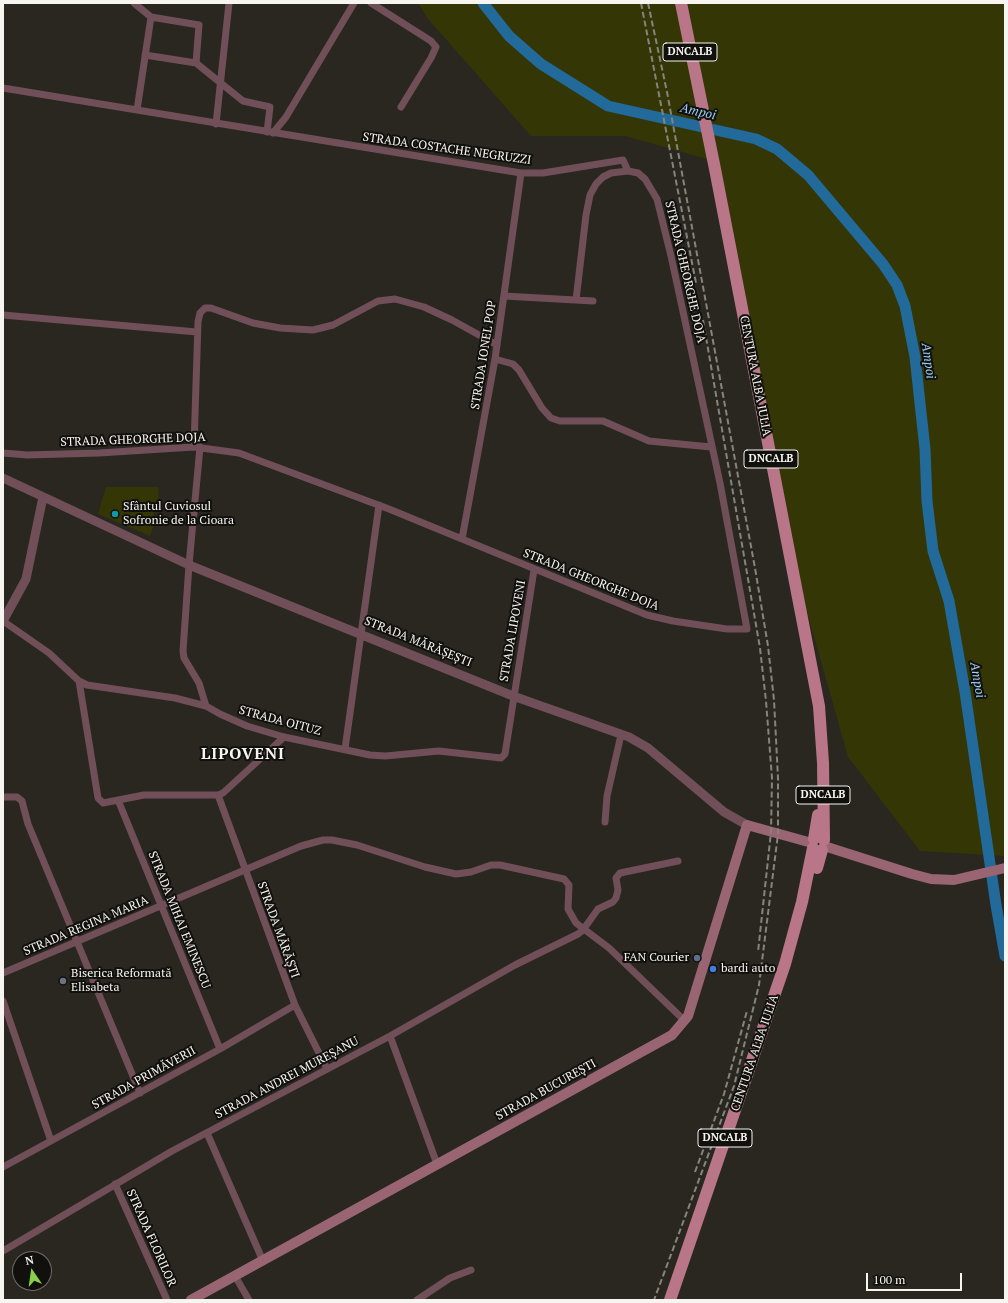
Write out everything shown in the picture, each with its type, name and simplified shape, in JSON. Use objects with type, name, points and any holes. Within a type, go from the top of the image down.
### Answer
[{"type":"main road","name":"CENTURA ALBA IULIA","points":[[670,1300],[785,964],[818,844],[822,750],[819,706],[815,682],[715,168],[681,3]]},
{"type":"main road","name":"STRADA MĂRĂȘEȘTI","points":[[747,825],[818,844],[931,879],[954,880],[1005,868]]},
{"type":"main road","name":"STRADA BUCUREȘTI","points":[[191,1300],[672,1035],[685,1021],[690,1009],[747,825]]},
{"type":"street","points":[[134,3],[151,16],[199,25],[196,63]]},
{"type":"street","points":[[216,124],[222,84],[229,3]]},
{"type":"street","points":[[270,133],[286,117],[354,3]]},
{"type":"street","points":[[371,3],[431,41],[436,47],[431,58],[401,107]]},
{"type":"street","points":[[136,110],[151,16]]},
{"type":"street","points":[[145,55],[196,63],[243,101],[270,107],[270,133]]},
{"type":"street","name":"STRADA COSTACHE NEGRUZZI","points":[[3,88],[521,173],[543,173],[623,160],[628,171]]},
{"type":"street","points":[[576,300],[586,215],[590,195],[596,184],[603,177],[611,173],[628,171]]},
{"type":"street","name":"STRADA GHEORGHE DOJA","points":[[4,456],[99,453],[197,447],[251,456],[379,505],[534,570],[659,618],[727,629],[747,629],[720,483],[711,447],[671,256],[657,199],[646,179],[638,173],[628,171]]},
{"type":"street","name":"STRADA IONEL POP","points":[[462,539],[498,345],[521,173]]},
{"type":"street","points":[[504,296],[594,301]]},
{"type":"street","points":[[206,706],[198,683],[184,658],[197,447],[197,332],[200,313],[205,308],[211,308],[253,323],[280,328],[314,330],[334,325],[378,301],[395,299],[424,307],[452,320],[498,345]]},
{"type":"street","points":[[3,315],[197,332]]},
{"type":"street","points":[[495,359],[513,364],[519,370],[542,408],[551,418],[560,421],[603,421],[649,441],[711,447]]},
{"type":"street","name":"STRADA MĂRĂȘEȘTI","points":[[3,478],[189,565],[363,633],[513,696],[621,734],[648,748],[724,812],[747,825]]},
{"type":"street","points":[[43,497],[26,578],[3,621],[49,653],[79,681],[98,798],[101,802],[158,794],[218,795],[230,789],[284,737]]},
{"type":"street","points":[[345,749],[363,633],[379,505]]},
{"type":"street","name":"STRADA LIPOVENI","points":[[513,696],[534,570]]},
{"type":"street","name":"STRADA OITUZ","points":[[79,681],[97,687],[147,692],[206,706],[247,726],[284,737],[376,756],[432,751],[504,757],[513,696]]},
{"type":"street","points":[[605,822],[607,796],[621,734]]},
{"type":"street","name":"STRADA MĂRĂȘTI","points":[[218,795],[295,1005],[327,1069]]},
{"type":"street","points":[[3,797],[20,798],[28,824],[140,1093]]},
{"type":"street","name":"STRADA MIHAI EMINESCU","points":[[118,800],[220,1049]]},
{"type":"street","name":"STRADA REGINA MARIA","points":[[3,973],[302,846],[332,840],[357,845],[425,867],[456,874],[471,872],[491,865],[500,865],[564,879],[569,885],[567,900],[568,909],[576,923],[583,930]]},
{"type":"street","name":"STRADA ANDREI MUREȘANU","points":[[3,1251],[172,1150],[390,1036],[515,965],[583,930],[588,921],[598,910],[613,902],[616,898],[618,890],[616,878],[620,873],[678,861]]},
{"type":"street","points":[[583,930],[609,948],[685,1021]]},
{"type":"street","points":[[3,1001],[51,1141]]},
{"type":"street","name":"STRADA PRIMĂVERII","points":[[3,1167],[220,1049],[295,1005]]},
{"type":"street","points":[[390,1036],[437,1164]]},
{"type":"street","points":[[207,1133],[262,1261]]},
{"type":"street","name":"STRADA FLORILOR","points":[[115,1184],[167,1300]]},
{"type":"street","points":[[417,1300],[450,1278],[471,1270]]},
{"type":"street","points":[[235,1276],[249,1300]]},
{"type":"shaded area","points":[[418,3],[1005,3],[1005,856],[920,851],[848,757],[806,608],[719,165],[704,158],[625,136],[531,136],[428,19]]},
{"type":"shaded area","points":[[106,487],[158,487],[159,506],[155,508],[153,517],[155,521],[150,536],[98,514]]},
{"type":"waterway","name":"Ampoi","points":[[483,3],[509,36],[541,64],[608,106],[756,139],[777,149],[808,175],[883,264],[897,285],[905,306],[915,357],[925,449],[927,501],[933,551],[949,601],[965,692],[996,905],[1005,956]]},
{"type":"railway","points":[[641,3],[696,283]]},
{"type":"railway","points":[[648,3],[667,92],[755,568],[768,646],[774,700],[778,778],[778,834],[759,985],[734,1086],[654,1300]]},
{"type":"railway","points":[[703,320],[760,648],[766,701],[772,778],[771,832],[758,952]]},
{"type":"railway","points":[[695,1172],[724,1094],[747,1011]]},
{"type":"place","name":"Sfântul Cuviosul Sofronie de la Cioara","points":[[115,514]]},
{"type":"place","name":"FAN Courier","points":[[697,958]]},
{"type":"place","name":"bardi auto","points":[[713,969]]},
{"type":"place","name":"Biserica Reformată Elisabeta","points":[[63,981]]},
{"type":"district","name":"LIPOVENI","points":[[243,754]]}]
